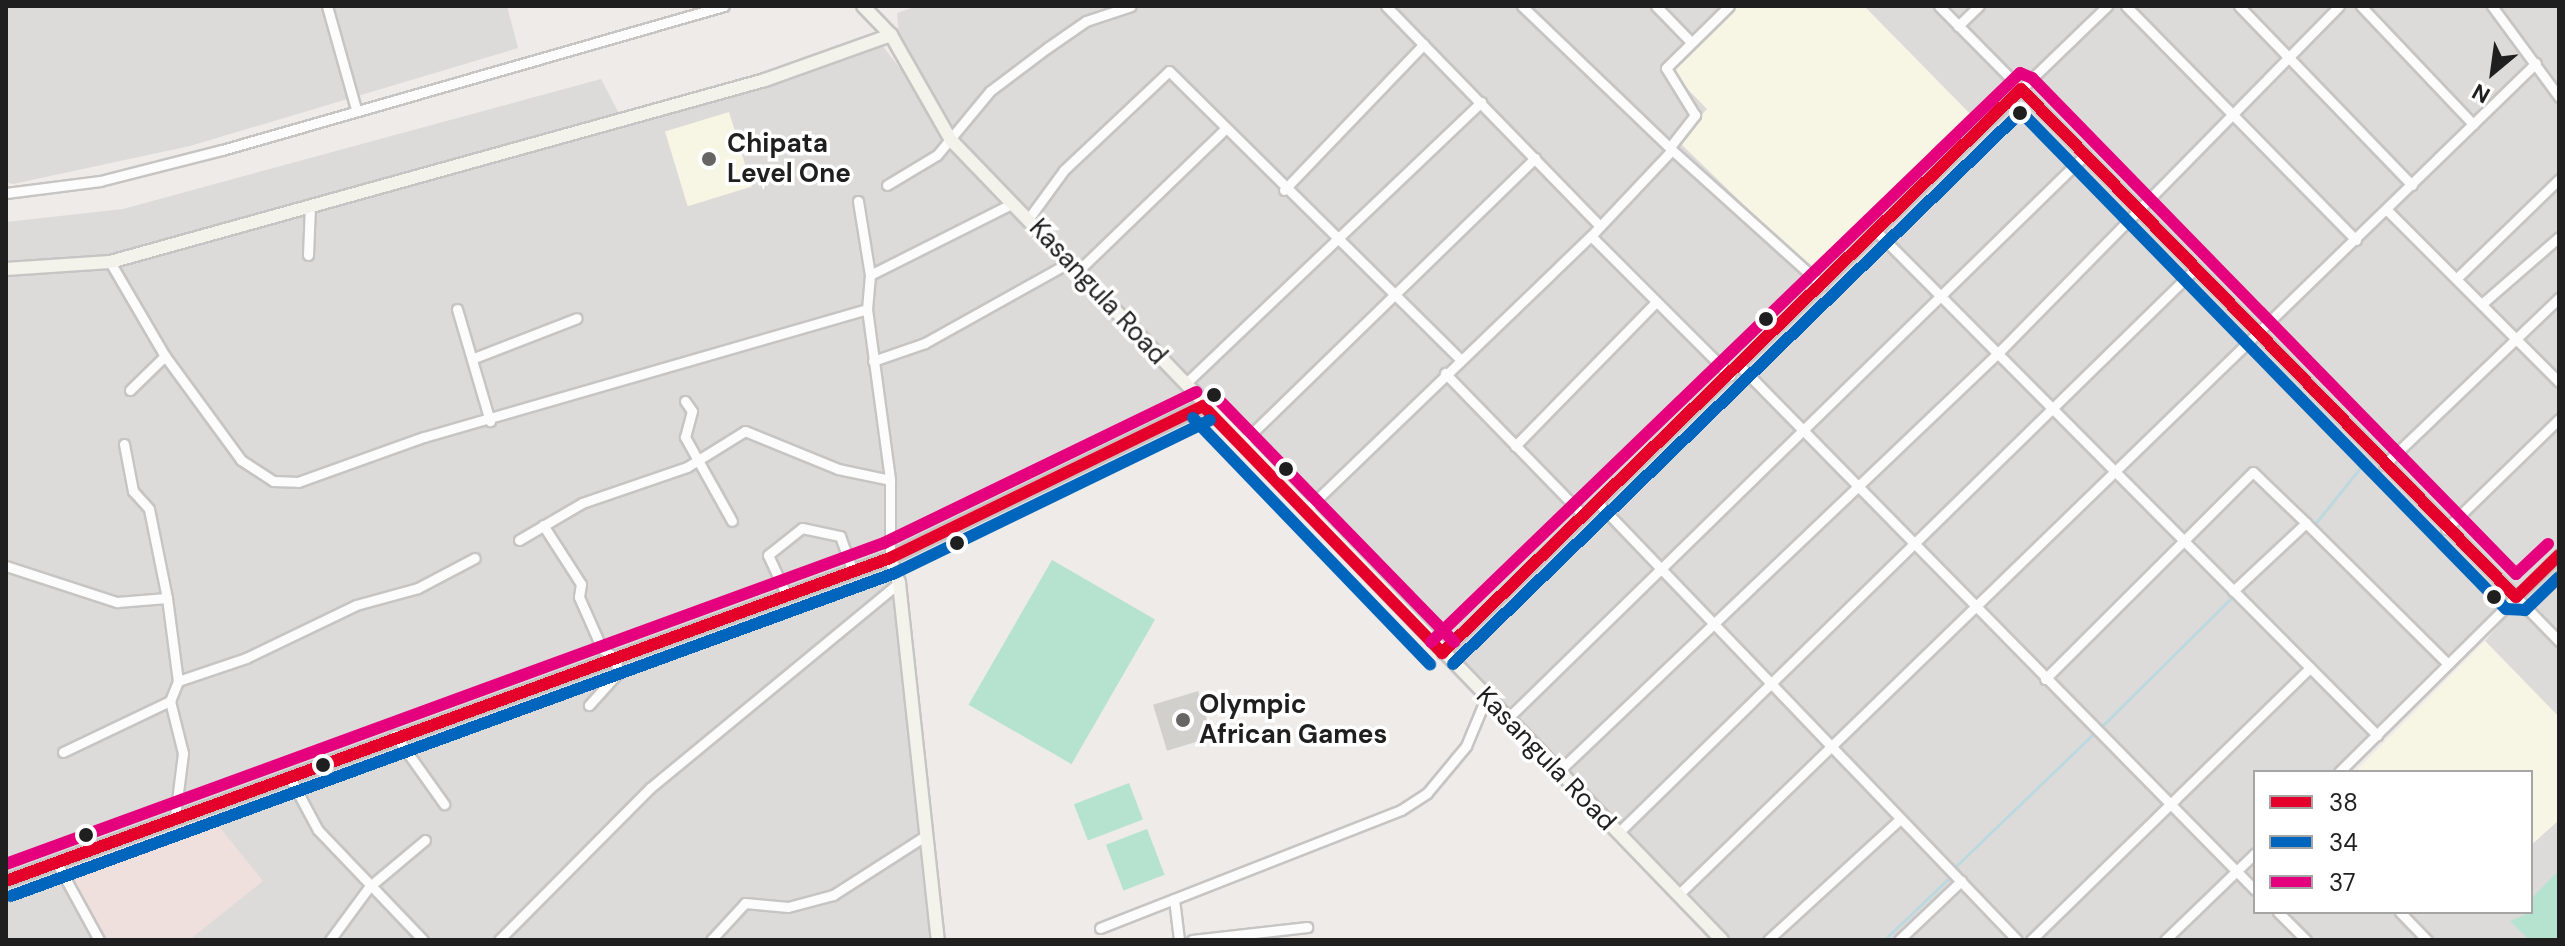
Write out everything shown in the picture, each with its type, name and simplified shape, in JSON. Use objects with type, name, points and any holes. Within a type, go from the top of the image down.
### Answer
[{"type":"street","points":[[327,6],[356,109]]},
{"type":"street","points":[[6,193],[100,181],[724,6]]},
{"type":"street","name":"Kasangula Road","points":[[863,6],[891,35],[951,140],[1076,265],[1203,406],[1244,441],[1442,653],[1722,940]]},
{"type":"street","points":[[887,185],[951,140],[990,91],[1047,48],[1086,21],[1131,6]]},
{"type":"street","points":[[1386,6],[1600,226]]},
{"type":"street","points":[[1522,6],[1671,148],[1822,285]]},
{"type":"street","points":[[1656,6],[1691,42]]},
{"type":"street","points":[[1307,509],[1445,373],[1591,236],[1671,148],[1695,115],[1666,71],[1729,6]]},
{"type":"street","points":[[1939,6],[2446,529],[2559,641]]},
{"type":"street","points":[[1958,26],[1979,6]]},
{"type":"street","points":[[1442,653],[2107,6]]},
{"type":"street","points":[[2126,6],[2356,240]]},
{"type":"street","points":[[2239,6],[2412,185]]},
{"type":"street","points":[[1558,772],[1713,628],[1999,352],[2136,208],[2339,6]]},
{"type":"street","points":[[2361,6],[2473,124]]},
{"type":"street","points":[[2492,6],[2559,97]]},
{"type":"street","points":[[6,269],[110,262],[765,80],[891,35]]},
{"type":"street","points":[[1284,190],[1424,44]]},
{"type":"street","points":[[1678,895],[1977,609],[2536,63]]},
{"type":"street","points":[[1029,218],[1064,170],[1169,71],[1284,190],[1460,359]]},
{"type":"street","points":[[1185,384],[1481,102]]},
{"type":"street","points":[[873,361],[925,343],[1076,265],[1225,129]]},
{"type":"street","points":[[1507,719],[1659,569],[1803,434],[2085,155]]},
{"type":"street","points":[[1244,441],[1535,158]]},
{"type":"street","points":[[2458,277],[2559,179]]},
{"type":"street","points":[[858,201],[870,275],[867,309],[890,480],[890,558],[899,583],[938,940]]},
{"type":"street","points":[[870,275],[1013,203]]},
{"type":"street","points":[[308,255],[310,205]]},
{"type":"street","points":[[2387,210],[2484,302],[2559,382]]},
{"type":"street","points":[[1876,231],[2377,735]]},
{"type":"street","points":[[1591,236],[1730,375]]},
{"type":"street","points":[[2484,302],[2559,237]]},
{"type":"street","points":[[110,262],[165,356],[241,460],[273,481],[298,482],[490,421],[867,309]]},
{"type":"street","points":[[1618,833],[2195,269]]},
{"type":"street","points":[[2384,465],[2559,298]]},
{"type":"street","points":[[1515,446],[1656,302]]},
{"type":"street","points":[[457,309],[474,358],[490,421]]},
{"type":"street","points":[[474,358],[577,318]]},
{"type":"street","points":[[130,390],[165,356]]},
{"type":"street","points":[[1739,365],[1856,490],[2253,888]]},
{"type":"street","points":[[1445,373],[1584,516]]},
{"type":"street","points":[[685,401],[692,411],[685,437],[732,521]]},
{"type":"street","points":[[6,881],[58,865],[175,816],[395,735],[890,558],[1203,406]]},
{"type":"street","points":[[2446,529],[2559,419]]},
{"type":"street","points":[[519,540],[543,525],[698,460],[745,431],[838,469],[890,480]]},
{"type":"street","points":[[124,444],[133,491],[149,509],[167,598],[178,681],[170,701],[183,753],[175,816]]},
{"type":"street","points":[[2045,679],[2253,472],[2448,664]]},
{"type":"street","points":[[1598,503],[1713,628],[2017,940]]},
{"type":"street","points":[[2233,591],[2306,523]]},
{"type":"street","points":[[543,525],[581,584],[579,597],[602,649],[615,656]]},
{"type":"street","points":[[787,596],[768,555],[802,528],[840,536],[853,572]]},
{"type":"street","points":[[2341,770],[2559,555]]},
{"type":"street","points":[[178,681],[356,605],[418,588],[475,558]]},
{"type":"street","points":[[6,566],[117,602],[167,598]]},
{"type":"street","points":[[499,940],[650,788],[899,583]]},
{"type":"street","points":[[589,705],[617,674],[615,656]]},
{"type":"street","points":[[2031,940],[2167,804],[2310,668]]},
{"type":"street","points":[[1100,928],[1401,810],[1427,793],[1466,746],[1486,698]]},
{"type":"street","points":[[63,752],[170,701]]},
{"type":"street","points":[[395,735],[444,804]]},
{"type":"street","points":[[289,776],[318,830],[369,887],[423,940]]},
{"type":"street","points":[[1768,940],[1900,819]]},
{"type":"street","points":[[711,940],[745,903],[788,907],[833,895],[925,836]]},
{"type":"street","points":[[330,940],[369,887],[425,840]]},
{"type":"street","points":[[2165,940],[2253,855]]},
{"type":"street","points":[[58,865],[99,940]]},
{"type":"street","points":[[1899,940],[1961,881]]},
{"type":"street","points":[[1174,899],[1179,940]]},
{"type":"street","points":[[2280,914],[2302,936],[2290,940]]},
{"type":"street","points":[[2402,914],[2427,940]]},
{"type":"street","points":[[1192,940],[1307,927]]},
{"type":"shaded area","points":[[6,6],[507,6],[518,48],[190,146],[13,184],[6,182]]},
{"type":"shaded area","points":[[917,6],[1729,6],[1972,116],[1864,6],[2559,6],[2559,641],[2516,598],[2339,770],[2253,770],[2253,854],[2165,940],[1722,940],[1203,406],[892,558],[943,940],[6,940],[6,222],[123,209],[601,79],[621,117],[879,41],[927,104],[899,36],[897,13]]},
{"type":"shaded area","points":[[1729,6],[1864,6],[1972,116],[1814,273],[1678,141],[1707,109],[1667,68]]},
{"type":"shaded area","name":"Chipata Level One","points":[[729,112],[752,187],[688,206],[665,132]]},
{"type":"shaded area","points":[[2517,604],[2559,647],[2559,717],[2485,641]]},
{"type":"shaded area","points":[[2485,641],[2559,717],[2559,820],[2533,843],[2533,770],[2357,770]]},
{"type":"shaded area","points":[[200,803],[263,881],[189,940],[103,940],[63,857]]},
{"type":"shaded area","points":[[2559,820],[2559,940],[2166,940],[2253,861],[2253,914],[2533,914],[2533,843]]},
{"type":"green space","points":[[1052,560],[1155,620],[1072,764],[968,705]]},
{"type":"green space","points":[[1129,783],[1143,819],[1088,841],[1074,804]]},
{"type":"green space","points":[[1147,829],[1165,875],[1123,891],[1106,845]]},
{"type":"green space","points":[[2559,870],[2559,940],[2529,940],[2510,921],[2533,914],[2533,897]]},
{"type":"building","name":"Olympic African Games","points":[[1198,691],[1212,737],[1167,751],[1153,705]]},
{"type":"waterway","points":[[2314,525],[2365,462]]},
{"type":"waterway","points":[[2099,729],[2233,596]]},
{"type":"waterway","points":[[1956,866],[2092,735]]},
{"type":"waterway","points":[[1884,940],[1949,878]]},
{"type":"transit line","name":"37","points":[[1431,642],[2020,73],[2032,78],[2516,574],[2548,544]]},
{"type":"transit line","name":"38","points":[[1442,653],[2021,89],[2516,597],[2559,555]]},
{"type":"transit line","name":"34","points":[[1453,664],[2021,112],[2506,609],[2525,610],[2559,577]]},
{"type":"transit line","name":"37","points":[[6,864],[884,543],[1196,392]]},
{"type":"transit line","name":"37","points":[[1213,394],[1454,642]]},
{"type":"transit line","name":"38","points":[[1203,406],[1442,653]]},
{"type":"transit line","name":"38","points":[[6,881],[890,558],[1203,406]]},
{"type":"transit line","name":"34","points":[[1193,418],[1430,664]]},
{"type":"transit line","name":"34","points":[[11,896],[895,573],[1210,420]]},
{"type":"place","name":"Chipata Level One","points":[[709,159]]},
{"type":"place","name":"Olympic African Games","points":[[1183,720]]}]
